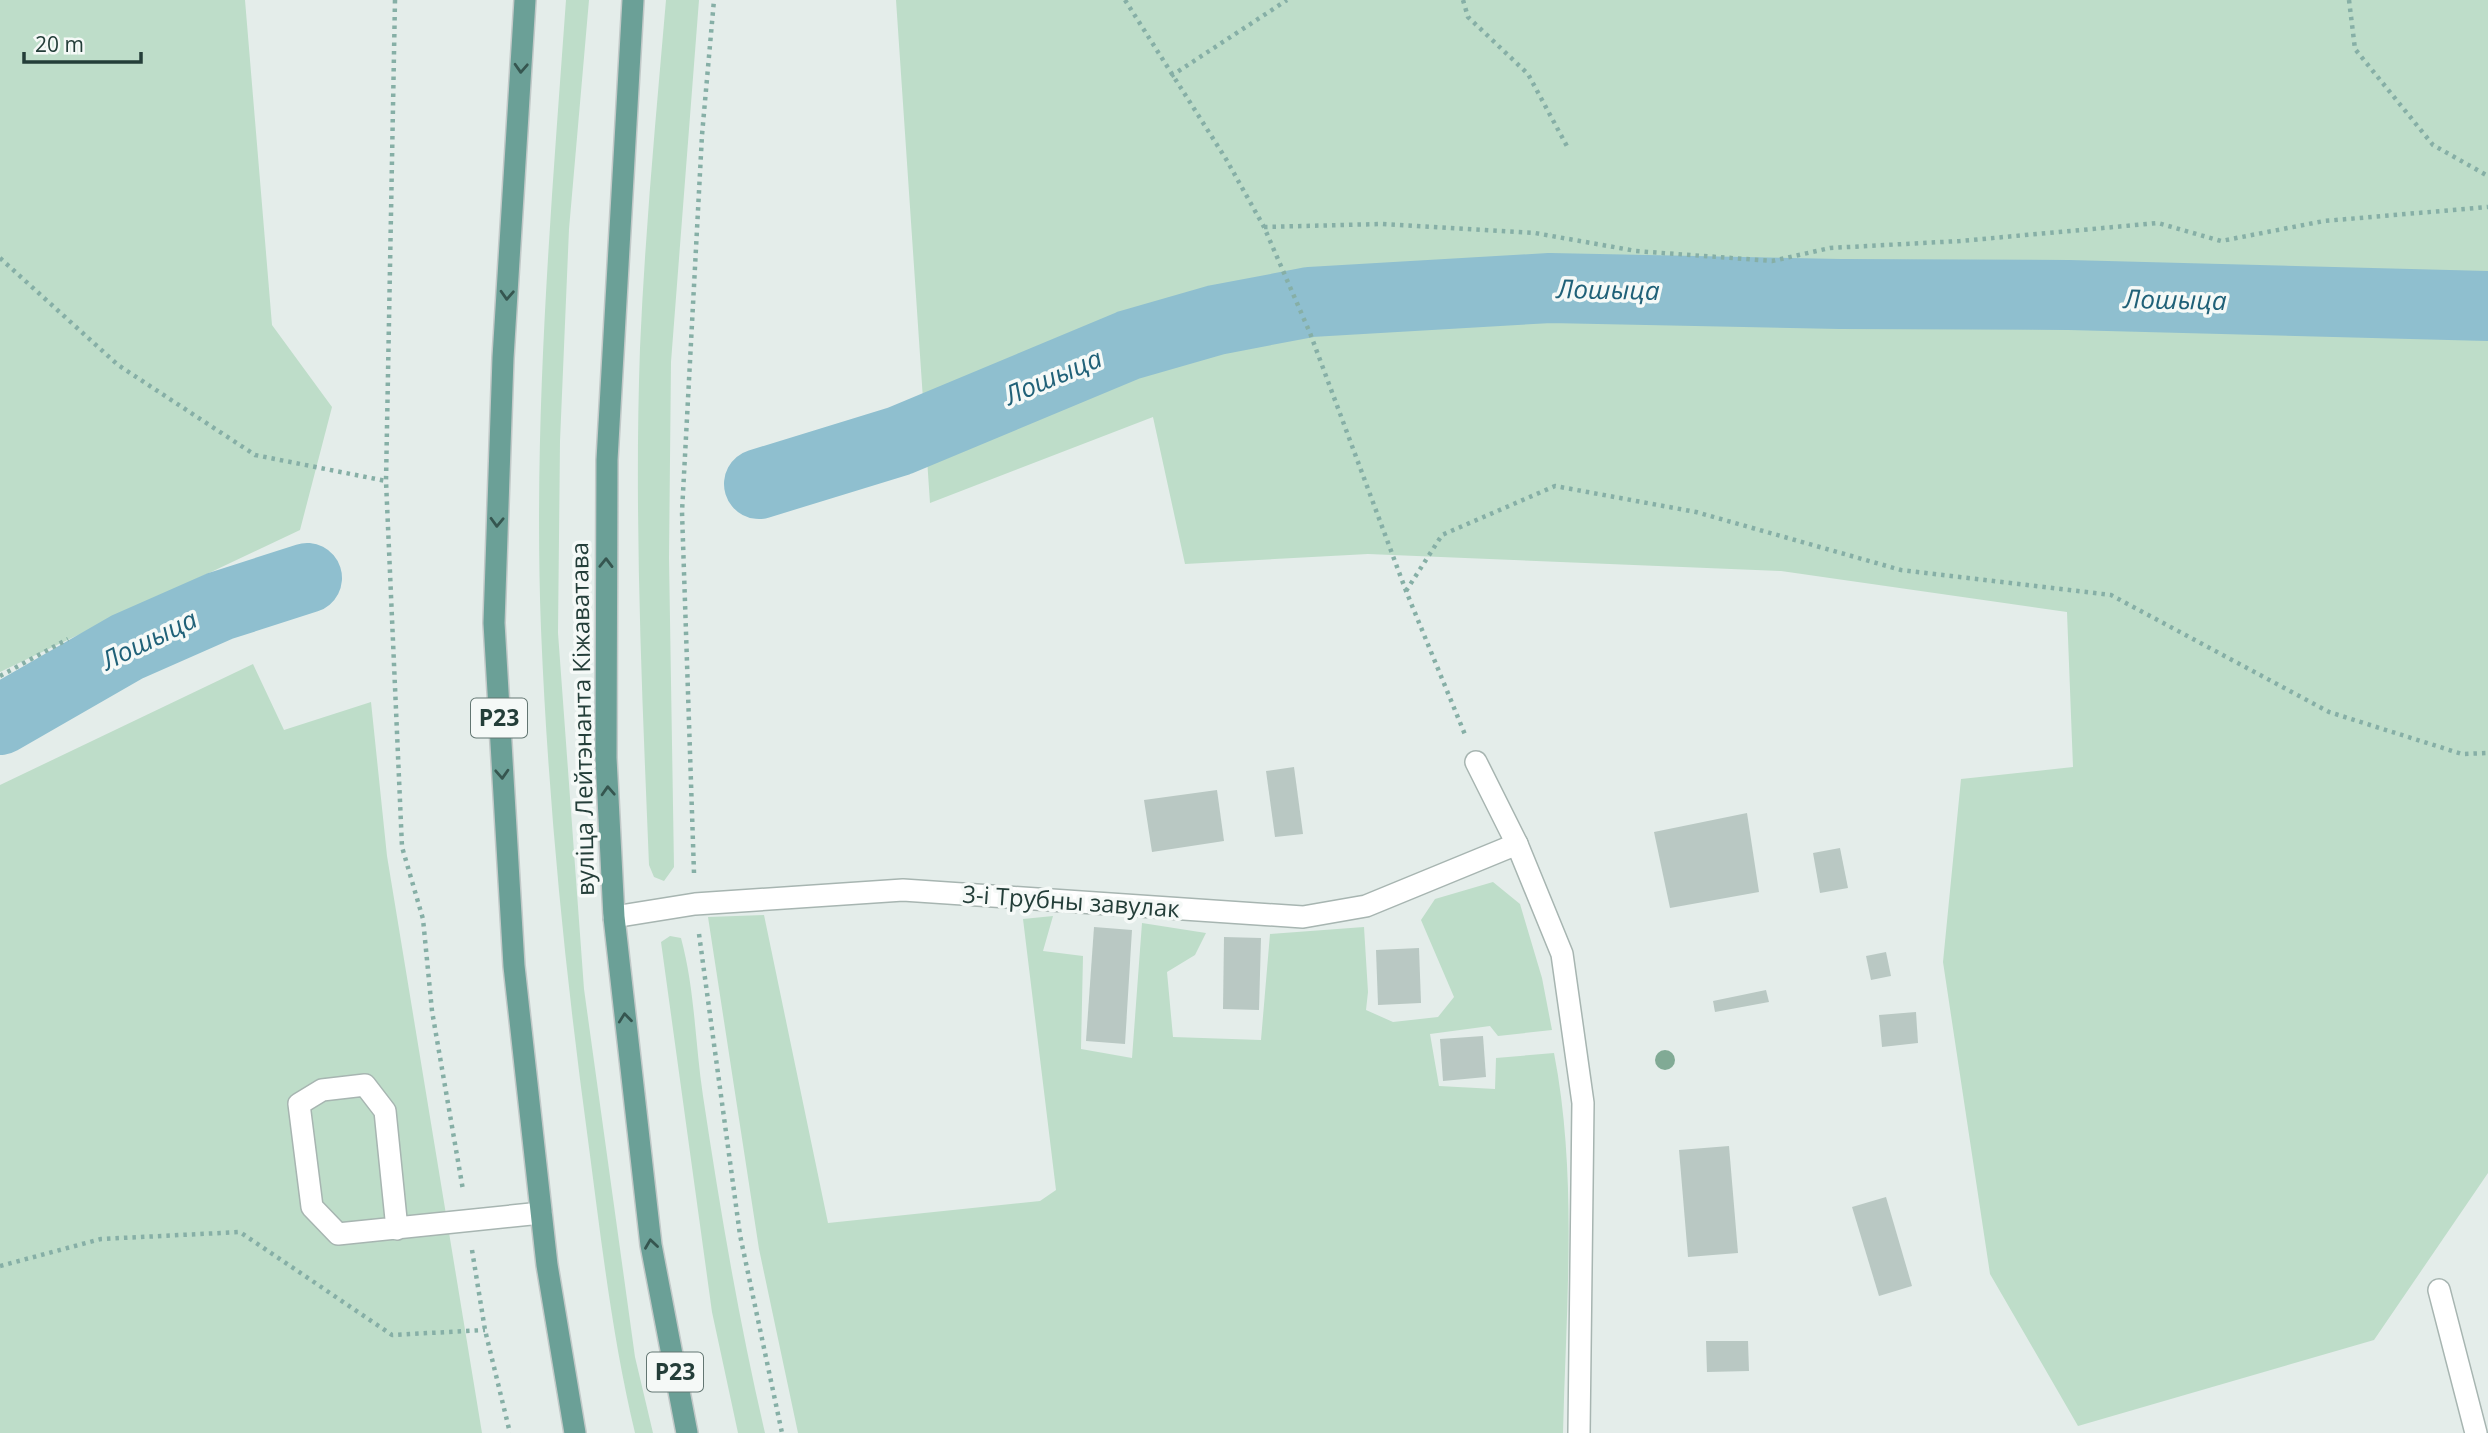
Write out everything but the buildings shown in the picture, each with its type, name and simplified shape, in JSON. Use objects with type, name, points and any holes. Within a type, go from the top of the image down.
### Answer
[{"type":"main road","name":"Р23","points":[[525,0],[503,358],[494,623],[514,966],[541,1213],[575,1433]]},
{"type":"main road","name":"вуліца Лейтэнанта Кіжаватава","points":[[633,0],[607,460],[606,758],[614,917],[650,1245],[687,1433]]},
{"type":"street","points":[[1476,762],[1517,844],[1562,954],[1583,1103],[1579,1433]]},
{"type":"street","name":"3-і Трубны завулак","points":[[614,917],[695,904],[903,890],[1303,917],[1366,906],[1517,844]]},
{"type":"street","points":[[397,1229],[384,1111],[365,1085],[322,1090],[299,1104],[312,1207],[338,1234],[397,1229],[541,1213]]},
{"type":"street","points":[[2439,1290],[2476,1433]]},
{"type":"path","points":[[395,0],[386,481],[402,848],[423,919],[432,1011],[485,1330],[510,1433]]},
{"type":"path","points":[[714,0],[702,135],[682,512],[695,904],[740,1235],[782,1433]]},
{"type":"path","points":[[1125,0],[1226,159],[1264,227],[1310,333],[1406,591],[1476,762]]},
{"type":"path","points":[[1171,76],[1287,0]]},
{"type":"path","points":[[1463,0],[1468,17],[1528,74],[1569,150]]},
{"type":"path","points":[[2349,0],[2355,49],[2433,145],[2488,176]]},
{"type":"path","points":[[1264,227],[1382,224],[1535,233],[1636,251],[1772,261],[1830,248],[1960,241],[2158,223],[2221,241],[2324,221],[2488,207]]},
{"type":"path","points":[[0,258],[118,365],[255,455],[386,481]]},
{"type":"path","points":[[1406,591],[1442,536],[1555,486],[1696,512],[1901,570],[2111,595],[2329,712],[2462,754],[2488,753]]},
{"type":"path","points":[[0,676],[68,639]]},
{"type":"path","points":[[0,1266],[101,1239],[240,1233],[392,1335],[485,1330]]},
{"type":"green space","points":[[0,0],[245,0],[272,325],[332,407],[300,530],[0,672]]},
{"type":"green space","points":[[566,0],[589,0],[569,229],[560,441],[558,633],[584,989],[635,1357],[653,1433],[635,1433],[608,1287],[565,949],[544,693],[539,550],[541,393]]},
{"type":"green space","points":[[666,0],[699,0],[671,362],[669,558],[674,867],[664,881],[654,877],[649,865],[640,606],[638,413],[642,304]]},
{"type":"green space","points":[[896,0],[2488,0],[2488,1173],[2374,1340],[2078,1426],[1990,1274],[1943,962],[1961,779],[2073,767],[2067,612],[1781,571],[1368,554],[1185,564],[1153,417],[930,503]]},
{"type":"green space","points":[[253,664],[284,730],[371,702],[387,856],[482,1433],[0,1433],[0,785]]},
{"type":"green space","points":[[1493,882],[1520,904],[1542,978],[1552,1030],[1498,1036],[1490,1026],[1430,1034],[1439,1086],[1495,1089],[1496,1058],[1554,1053],[1566,1147],[1568,1195],[1563,1433],[798,1433],[759,1249],[708,917],[764,915],[828,1223],[1040,1201],[1056,1190],[1023,919],[1053,916],[1043,951],[1083,956],[1081,1049],[1132,1058],[1142,923],[1206,933],[1195,955],[1167,972],[1173,1037],[1261,1040],[1270,934],[1364,927],[1368,992],[1366,1010],[1393,1022],[1438,1017],[1454,997],[1421,920],[1435,899]]},
{"type":"green space","points":[[670,936],[681,938],[686,958],[703,1096],[723,1223],[765,1433],[738,1433],[712,1312],[661,942]]},
{"type":"waterway","name":"Лошыца","points":[[759,484],[899,441],[1129,345],[1216,320],[1310,302],[1550,288],[2069,295],[2488,306]]},
{"type":"waterway","name":"Лошыца","points":[[0,720],[127,647],[220,606],[307,578]]}]
